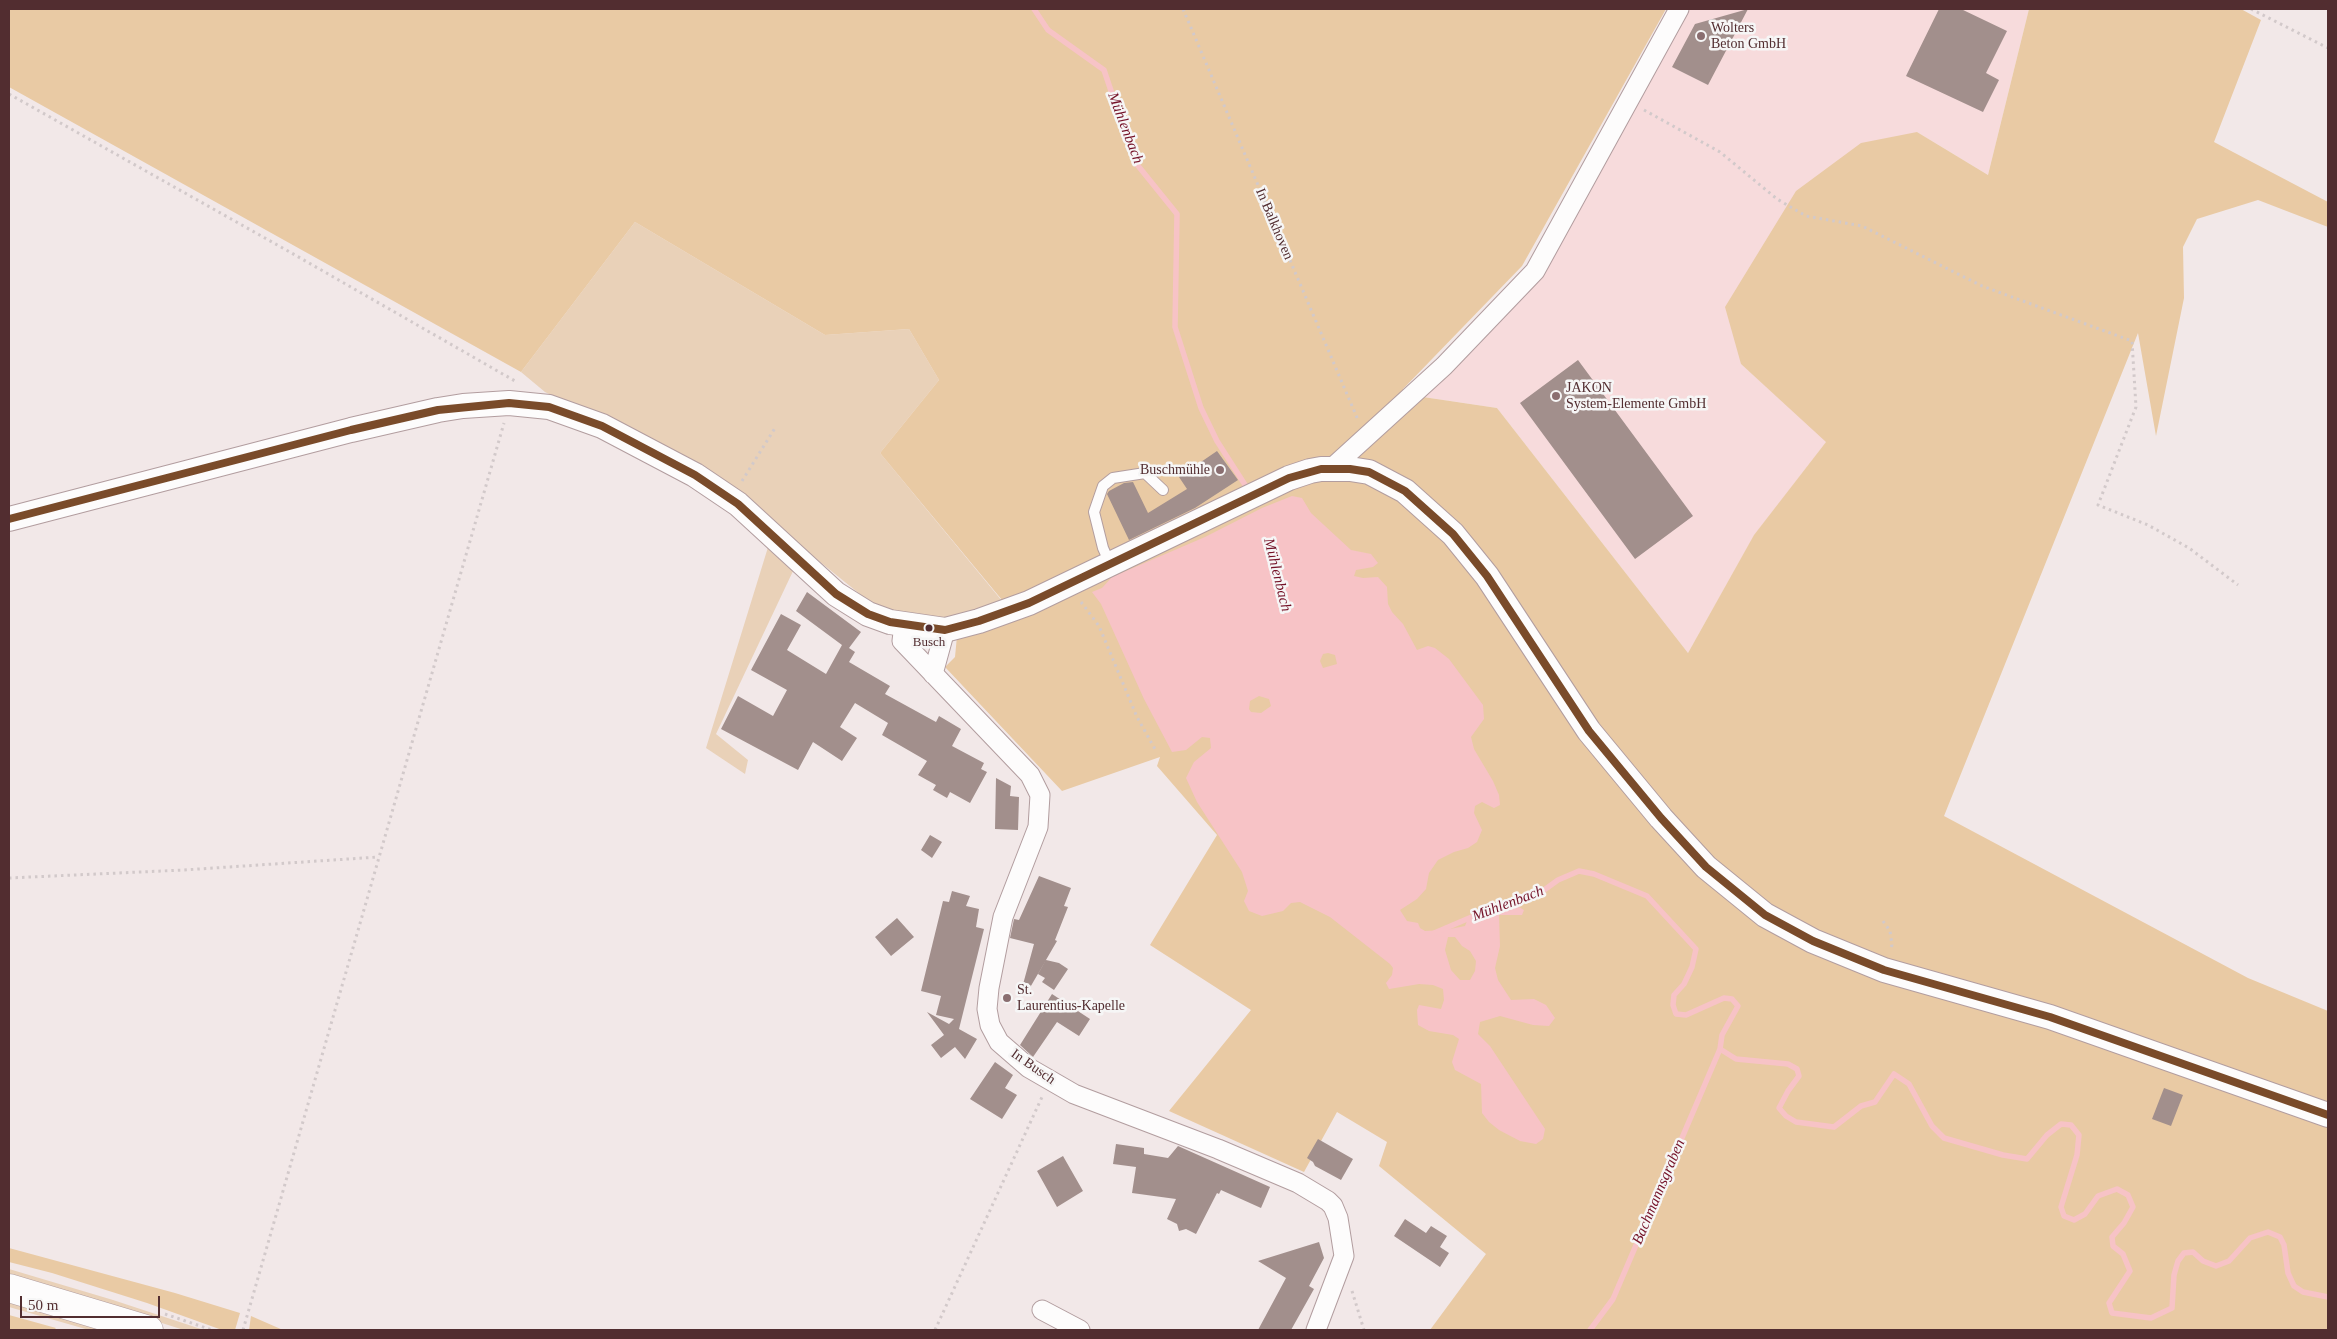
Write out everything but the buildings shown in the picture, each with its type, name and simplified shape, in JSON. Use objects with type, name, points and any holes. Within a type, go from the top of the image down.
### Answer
[{"type":"main road","points":[[9,1288],[150,1330]]},
{"type":"street","points":[[1332,468],[1444,366],[1534,271],[1679,9]]},
{"type":"street","points":[[9,519],[351,430],[463,406],[509,403],[549,407],[602,426],[695,475],[731,499],[836,594],[868,614],[890,622],[945,630],[996,615],[1068,585],[1289,478],[1310,470],[1332,468],[1369,472],[1390,481],[1417,501],[1453,534],[1487,576],[1589,731],[1676,836],[1706,867],[1765,915],[1813,941],[1884,970],[2050,1017],[2328,1115]]},
{"type":"street","name":"In Busch","points":[[904,624],[902,641],[1030,775],[1040,795],[1038,826],[1003,917],[989,988],[987,1009],[990,1025],[999,1042],[1029,1068],[1074,1094],[1210,1146],[1298,1183],[1328,1201],[1333,1206],[1338,1218],[1344,1256],[1316,1330]]},
{"type":"street","points":[[933,674],[945,630]]},
{"type":"street","points":[[1042,1310],[1080,1330]]},
{"type":"lane","points":[[1110,566],[1103,548],[1094,512],[1103,486],[1113,478],[1145,473],[1163,490]]},
{"type":"path","name":"In Balkhoven","points":[[1183,9],[1366,439]]},
{"type":"path","points":[[2250,9],[2328,48]]},
{"type":"path","points":[[9,94],[519,383],[509,403],[243,1330]]},
{"type":"path","points":[[1628,102],[1720,152],[1777,198],[1806,216],[1862,226],[1982,286],[2132,341],[2136,407],[2098,505],[2148,525],[2188,548],[2238,585]]},
{"type":"path","points":[[731,499],[775,428]]},
{"type":"path","points":[[1068,585],[1099,626],[1137,717],[1156,751]]},
{"type":"path","points":[[9,878],[184,870],[378,857]]},
{"type":"path","points":[[1883,920],[1890,931],[1892,945],[1884,970]]},
{"type":"path","points":[[934,1330],[1050,1080]]},
{"type":"path","points":[[1352,1291],[1364,1330]]},
{"type":"shaded area","points":[[9,9],[1666,9],[1522,266],[1403,389],[1423,397],[1497,408],[1688,653],[1754,535],[1826,442],[1741,364],[1725,307],[1796,191],[1861,143],[1917,132],[1988,175],[2029,9],[2241,9],[2261,20],[2214,142],[2328,202],[2328,227],[2258,200],[2197,219],[2183,247],[2184,298],[2156,436],[2138,333],[1944,816],[2248,978],[2328,1011],[2328,1330],[1430,1330],[1486,1254],[1379,1166],[1387,1142],[1337,1112],[1304,1172],[1169,1111],[1251,1010],[1150,945],[1217,835],[1157,766],[1160,757],[1062,791],[945,667],[955,657],[957,636],[1007,606],[880,453],[939,380],[909,329],[825,335],[635,222],[521,372],[9,87]]},
{"type":"shaded area","points":[[1686,9],[2029,9],[1988,175],[1917,132],[1741,364],[1827,441],[1754,536],[1688,653],[1497,408],[1423,397],[1536,280]]},
{"type":"shaded area","points":[[635,222],[825,335],[909,329],[939,380],[880,453],[1007,607],[949,619],[892,613],[866,599],[804,549],[684,462],[545,392],[521,372]]},
{"type":"shaded area","points":[[769,544],[794,569],[716,734],[748,760],[745,774],[706,748]]},
{"type":"shaded area","points":[[9,1248],[175,1293],[240,1313],[235,1330],[222,1330],[147,1303],[52,1273],[9,1262]]},
{"type":"shaded area","points":[[9,1269],[204,1330],[184,1330],[95,1302],[9,1279]]},
{"type":"shaded area","points":[[9,1298],[113,1330],[89,1330],[9,1307]]},
{"type":"shaded area","points":[[9,1315],[56,1328],[54,1330],[9,1330]]},
{"type":"shaded area","points":[[251,1316],[283,1330],[249,1330]]},
{"type":"water","points":[[1292,496],[1302,498],[1311,513],[1351,550],[1371,554],[1378,563],[1373,567],[1356,570],[1354,576],[1363,578],[1378,577],[1387,587],[1388,604],[1392,612],[1403,624],[1417,650],[1428,646],[1435,648],[1449,659],[1483,705],[1484,719],[1471,737],[1474,749],[1499,795],[1500,805],[1494,808],[1482,802],[1475,806],[1474,813],[1482,830],[1477,842],[1468,848],[1438,860],[1429,873],[1426,889],[1417,899],[1400,910],[1407,921],[1418,923],[1420,928],[1425,931],[1465,926],[1469,916],[1483,907],[1512,903],[1524,910],[1522,915],[1499,915],[1500,946],[1495,968],[1498,980],[1511,1000],[1534,999],[1546,1005],[1555,1018],[1549,1026],[1533,1025],[1500,1016],[1480,1022],[1478,1034],[1490,1046],[1545,1129],[1543,1139],[1536,1144],[1520,1141],[1499,1130],[1482,1113],[1481,1084],[1455,1070],[1452,1062],[1459,1039],[1453,1035],[1429,1031],[1418,1025],[1417,1010],[1419,1005],[1441,1009],[1444,1000],[1443,989],[1433,985],[1419,984],[1389,989],[1386,983],[1392,975],[1393,968],[1390,964],[1330,917],[1300,902],[1291,903],[1283,911],[1262,916],[1249,911],[1244,901],[1248,891],[1242,872],[1197,802],[1186,778],[1194,762],[1211,748],[1210,738],[1202,737],[1186,750],[1172,752],[1144,699],[1101,604],[1092,592],[1102,588],[1112,577],[1205,537],[1262,508]],"holes":[[[1323,654],[1335,655],[1337,664],[1323,668],[1320,661]],[[1259,696],[1269,699],[1271,706],[1261,713],[1251,712],[1249,709],[1250,701]],[[1448,937],[1455,937],[1462,946],[1470,951],[1476,961],[1475,971],[1470,980],[1460,980],[1451,970],[1445,950]]]},
{"type":"waterway","name":"Mühlenbach","points":[[1034,9],[1048,30],[1104,70],[1135,162],[1177,214],[1175,327],[1201,408],[1217,441],[1249,491]]},
{"type":"waterway","name":"Mühlenbach","points":[[1506,905],[1540,893],[1558,880],[1579,871],[1594,874],[1647,896],[1696,949],[1692,967],[1684,984],[1674,995],[1673,1005],[1676,1014],[1686,1015],[1724,998],[1732,999],[1738,1006],[1722,1035],[1720,1049],[1736,1059],[1788,1064],[1797,1069],[1799,1076],[1779,1108],[1786,1116],[1796,1122],[1834,1127],[1861,1106],[1875,1102],[1894,1074],[1909,1084],[1932,1126],[1944,1138],[2003,1155],[2027,1159],[2047,1135],[2061,1124],[2071,1125],[2079,1135],[2077,1155],[2061,1207],[2064,1216],[2074,1220],[2085,1214],[2098,1196],[2117,1189],[2128,1195],[2133,1207],[2124,1223],[2112,1237],[2113,1246],[2123,1254],[2130,1271],[2109,1303],[2112,1313],[2151,1318],[2172,1308],[2174,1275],[2178,1261],[2184,1253],[2193,1252],[2203,1261],[2216,1266],[2229,1261],[2250,1238],[2268,1232],[2280,1237],[2284,1245],[2288,1273],[2294,1286],[2303,1292],[2328,1297]]},
{"type":"waterway","name":"Mühlenbach","points":[[1432,934],[1474,916]]},
{"type":"waterway","name":"Bachmannsgraben","points":[[1590,1330],[1613,1299],[1720,1049]]},
{"type":"transit line","points":[[9,519],[351,430],[438,410],[509,403],[549,407],[602,426],[695,475],[738,504],[836,594],[868,614],[890,622],[945,630],[979,621],[1029,603],[1289,478],[1321,469],[1350,469],[1369,472],[1405,491],[1453,534],[1487,576],[1589,731],[1661,818],[1706,867],[1765,915],[1813,941],[1884,970],[2050,1017],[2328,1115]]},
{"type":"place","name":"Wolters Beton GmbH","points":[[1701,36]]},
{"type":"place","name":"JAKON System-Elemente GmbH","points":[[1556,396]]},
{"type":"place","name":"Buschmühle","points":[[1220,470]]},
{"type":"place","name":"Busch","points":[[929,628]]},
{"type":"place","name":"St. Laurentius-Kapelle","points":[[1007,998]]}]
